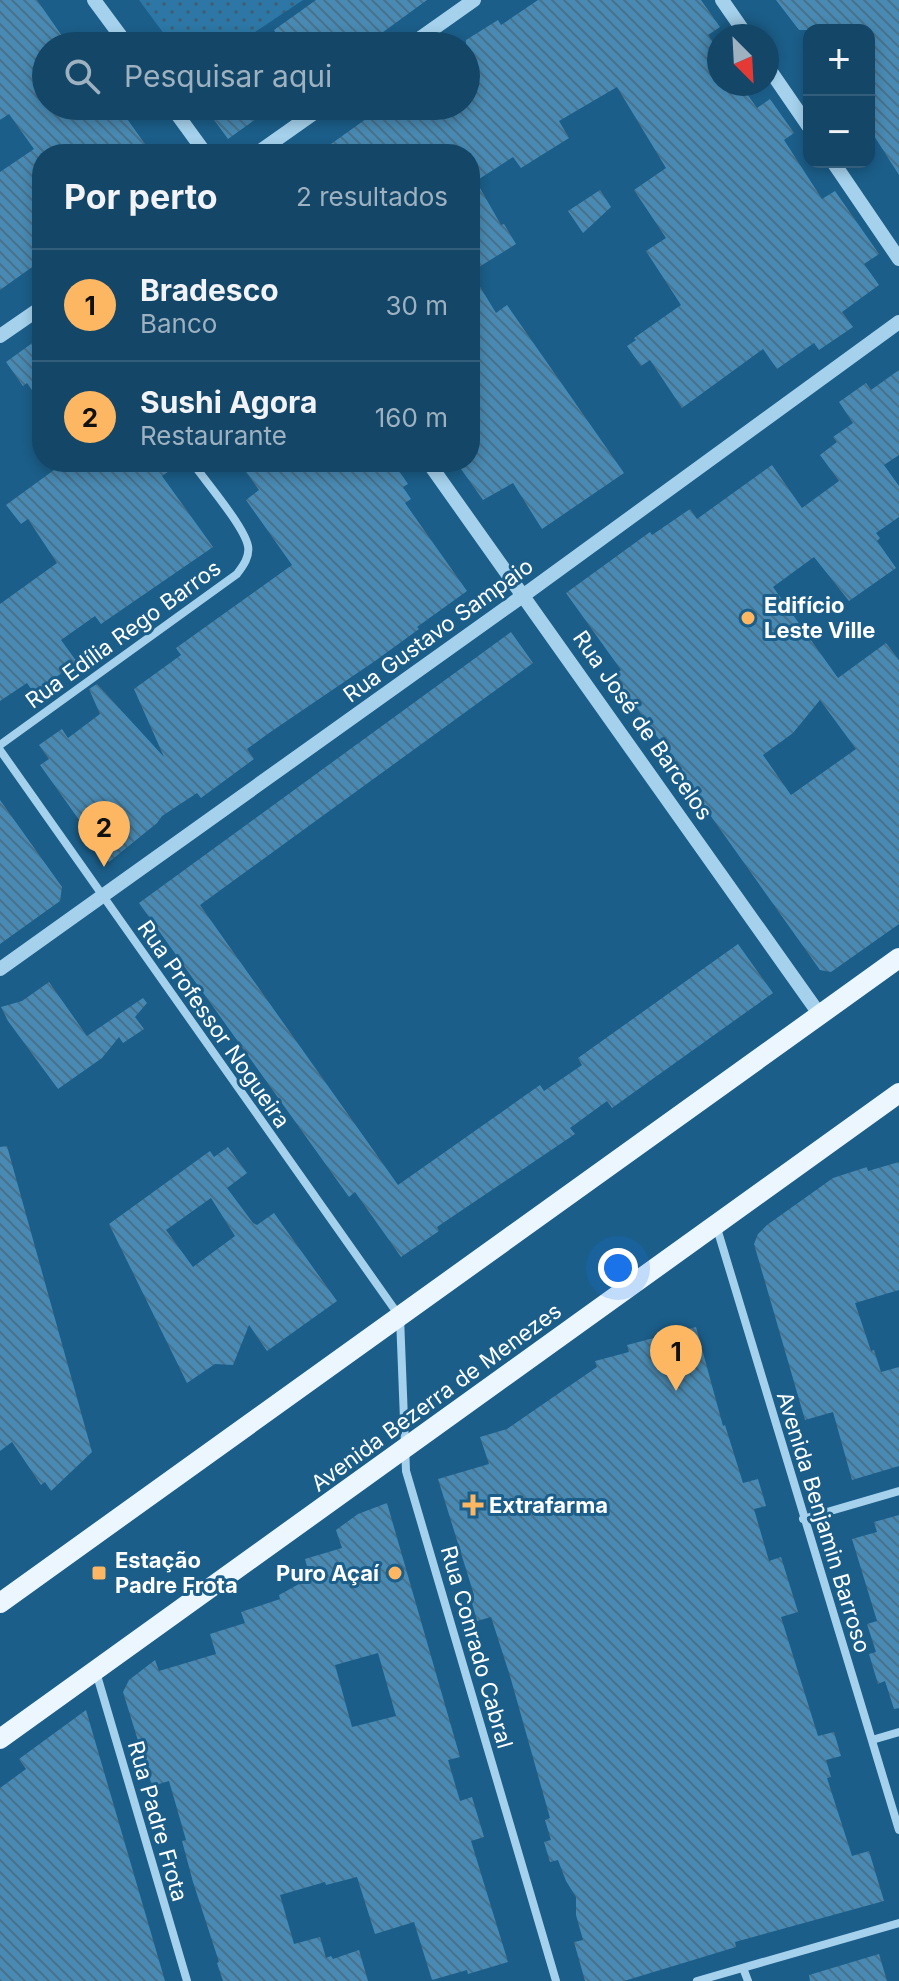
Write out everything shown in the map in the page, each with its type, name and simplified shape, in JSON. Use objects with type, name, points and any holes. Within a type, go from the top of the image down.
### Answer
[{"type":"main road","points":[[0,1603],[899,958]]},
{"type":"main road","name":"Avenida Bezerra de Menezes","points":[[0,1739],[899,1093]]},
{"type":"street","points":[[94,0],[118,32]]},
{"type":"street","points":[[429,32],[474,0]]},
{"type":"street","points":[[722,0],[739,24]]},
{"type":"street","points":[[779,83],[803,118]]},
{"type":"street","points":[[181,120],[199,144]]},
{"type":"street","points":[[270,144],[304,120]]},
{"type":"street","points":[[837,168],[899,259]]},
{"type":"street","points":[[0,336],[32,314]]},
{"type":"street","name":"Rua Gustavo Sampaio","points":[[0,969],[524,595],[899,322]]},
{"type":"street","name":"Rua Edília Rego Barros","points":[[0,748],[237,574],[246,562],[249,548],[243,534],[199,472]]},
{"type":"street","name":"Rua José de Barcelos","points":[[435,472],[820,1015]]},
{"type":"street","name":"Rua Professor Nogueira","points":[[0,748],[400,1317]]},
{"type":"street","name":"Avenida Benjamin Barroso","points":[[716,1225],[899,1830]]},
{"type":"street","name":"Rua Conrado Cabral","points":[[400,1317],[406,1471],[556,1981]]},
{"type":"street","points":[[803,1519],[899,1491]]},
{"type":"street","name":"Rua Padre Frota","points":[[95,1671],[187,1981]]},
{"type":"street","points":[[872,1740],[899,1732]]},
{"type":"street","points":[[697,1981],[899,1923]]},
{"type":"street","points":[[743,1968],[748,1981]]},
{"type":"shaded area","points":[[139,0],[303,0],[255,32],[163,32]]},
{"type":"building","points":[[0,0],[37,0],[59,32],[32,32],[32,120],[128,120],[145,144],[32,146],[9,114],[0,120]]},
{"type":"building","points":[[316,0],[427,0],[383,32],[274,30]]},
{"type":"building","points":[[538,0],[701,0],[718,24],[707,24],[707,96],[748,96],[757,108],[770,99],[794,133],[784,140],[822,199],[835,191],[879,254],[864,264],[879,285],[842,312],[853,327],[819,350],[814,343],[777,369],[763,349],[682,408],[650,360],[641,366],[627,346],[681,305],[646,251],[666,238],[634,190],[666,168],[617,87],[559,121],[569,138],[521,168],[513,157],[480,178],[480,144],[331,144],[364,120],[480,120],[479,32],[498,20],[501,25]]},
{"type":"building","points":[[776,0],[899,0],[899,175],[875,137],[875,24],[803,24],[803,30],[799,30]]},
{"type":"building","points":[[214,120],[254,120],[228,139]]},
{"type":"building","points":[[32,150],[32,267],[0,290],[0,172]]},
{"type":"building","points":[[480,188],[501,225],[504,224],[516,244],[480,266]]},
{"type":"building","points":[[600,190],[611,207],[583,233],[568,211]]},
{"type":"building","points":[[480,287],[496,313],[507,305],[624,473],[542,529],[513,483],[483,500],[463,472],[480,472]]},
{"type":"building","points":[[32,343],[32,390],[27,383],[23,386],[6,362]]},
{"type":"building","points":[[899,370],[899,455],[884,465],[899,486],[899,517],[876,533],[880,538],[877,541],[896,568],[849,601],[814,557],[773,587],[838,678],[886,643],[899,660],[899,924],[831,972],[820,970],[666,753],[614,676],[621,670],[566,593],[650,532],[652,535],[690,509],[697,519],[772,465],[802,508],[839,481],[820,455],[837,442],[833,437],[853,423],[839,402],[866,383],[871,390]],"holes":[[[820,700],[856,749],[791,795],[763,755],[793,733]]]},
{"type":"building","points":[[51,472],[168,472],[162,476],[213,547],[101,624],[95,616],[61,640],[77,662],[34,693],[27,683],[0,701],[0,604],[57,563],[28,519],[21,524],[6,505]]},
{"type":"building","points":[[246,472],[400,472],[408,484],[403,487],[411,499],[405,503],[467,591],[375,661],[247,749],[254,759],[201,798],[197,793],[162,816],[109,862],[40,765],[49,759],[39,745],[62,729],[68,738],[100,714],[89,689],[97,684],[164,757],[134,689],[181,655],[176,648],[292,565],[246,500],[259,490]]},
{"type":"building","points":[[511,632],[533,663],[200,905],[398,1185],[540,1085],[544,1091],[582,1065],[578,1058],[738,944],[773,993],[612,1108],[607,1101],[570,1128],[575,1134],[437,1227],[439,1231],[401,1257],[355,1192],[349,1197],[139,903]]},
{"type":"building","points":[[0,800],[62,887],[60,901],[0,944]]},
{"type":"building","points":[[49,982],[87,1036],[143,998],[147,1003],[135,1017],[144,1029],[123,1043],[119,1037],[102,1058],[58,1089],[1,1007],[22,1001]]},
{"type":"building","points":[[7,1146],[92,1452],[51,1491],[45,1482],[41,1485],[12,1442],[0,1451],[0,1147]]},
{"type":"building","points":[[228,1147],[247,1173],[227,1188],[253,1223],[257,1225],[274,1213],[337,1301],[267,1351],[249,1325],[233,1365],[215,1364],[187,1383],[109,1224],[210,1151],[214,1157]],"holes":[[[211,1198],[235,1236],[193,1267],[166,1230]]]},
{"type":"building","points":[[899,1162],[899,1290],[855,1303],[881,1372],[899,1367],[899,1466],[852,1480],[833,1412],[805,1420],[754,1244],[767,1225],[833,1178],[867,1167],[868,1171]]},
{"type":"building","points":[[696,1327],[723,1426],[743,1483],[758,1479],[766,1506],[754,1509],[769,1561],[781,1557],[798,1612],[781,1617],[818,1736],[834,1732],[841,1756],[826,1760],[831,1777],[827,1778],[852,1856],[869,1851],[884,1901],[735,1942],[736,1947],[624,1981],[585,1981],[574,1942],[583,1940],[576,1915],[576,1897],[558,1860],[550,1862],[544,1842],[551,1840],[545,1820],[550,1818],[510,1676],[491,1617],[477,1621],[470,1596],[474,1595],[438,1479],[489,1464],[480,1437],[507,1429],[597,1367],[595,1361],[629,1352],[627,1345]]},
{"type":"building","points":[[387,1503],[460,1757],[448,1760],[460,1801],[472,1797],[484,1837],[471,1841],[508,1962],[468,1974],[467,1970],[432,1980],[414,1922],[375,1934],[357,1877],[326,1885],[325,1882],[280,1895],[294,1944],[320,1937],[326,1958],[331,1956],[333,1959],[359,1950],[368,1981],[223,1981],[193,1882],[182,1841],[186,1840],[169,1781],[152,1786],[123,1692],[129,1680],[155,1660],[159,1671],[216,1654],[210,1634],[245,1623],[241,1612],[280,1599],[279,1595],[310,1578],[305,1559],[342,1548],[336,1530],[358,1514]],"holes":[[[378,1653],[396,1716],[352,1727],[335,1665]]]},
{"type":"building","points":[[899,1515],[899,1708],[894,1709],[885,1681],[878,1684],[869,1654],[876,1652],[867,1624],[877,1621],[852,1539],[877,1532],[874,1522]]},
{"type":"building","points":[[86,1710],[165,1981],[0,1981],[0,1788],[26,1769],[19,1759]]},
{"type":"building","points":[[879,1954],[887,1981],[810,1981],[809,1975]]},
{"type":"place","name":"Edifício Leste Ville","points":[[748,618]]},
{"type":"place","name":"Sushi Agora","points":[[104,867]]},
{"type":"place","name":"Bradesco","points":[[676,1391]]},
{"type":"place","name":"Extrafarma","points":[[473,1505]]},
{"type":"place","name":"Estação Padre Frota","points":[[99,1573]]},
{"type":"place","name":"Puro Açaí","points":[[395,1573]]}]
